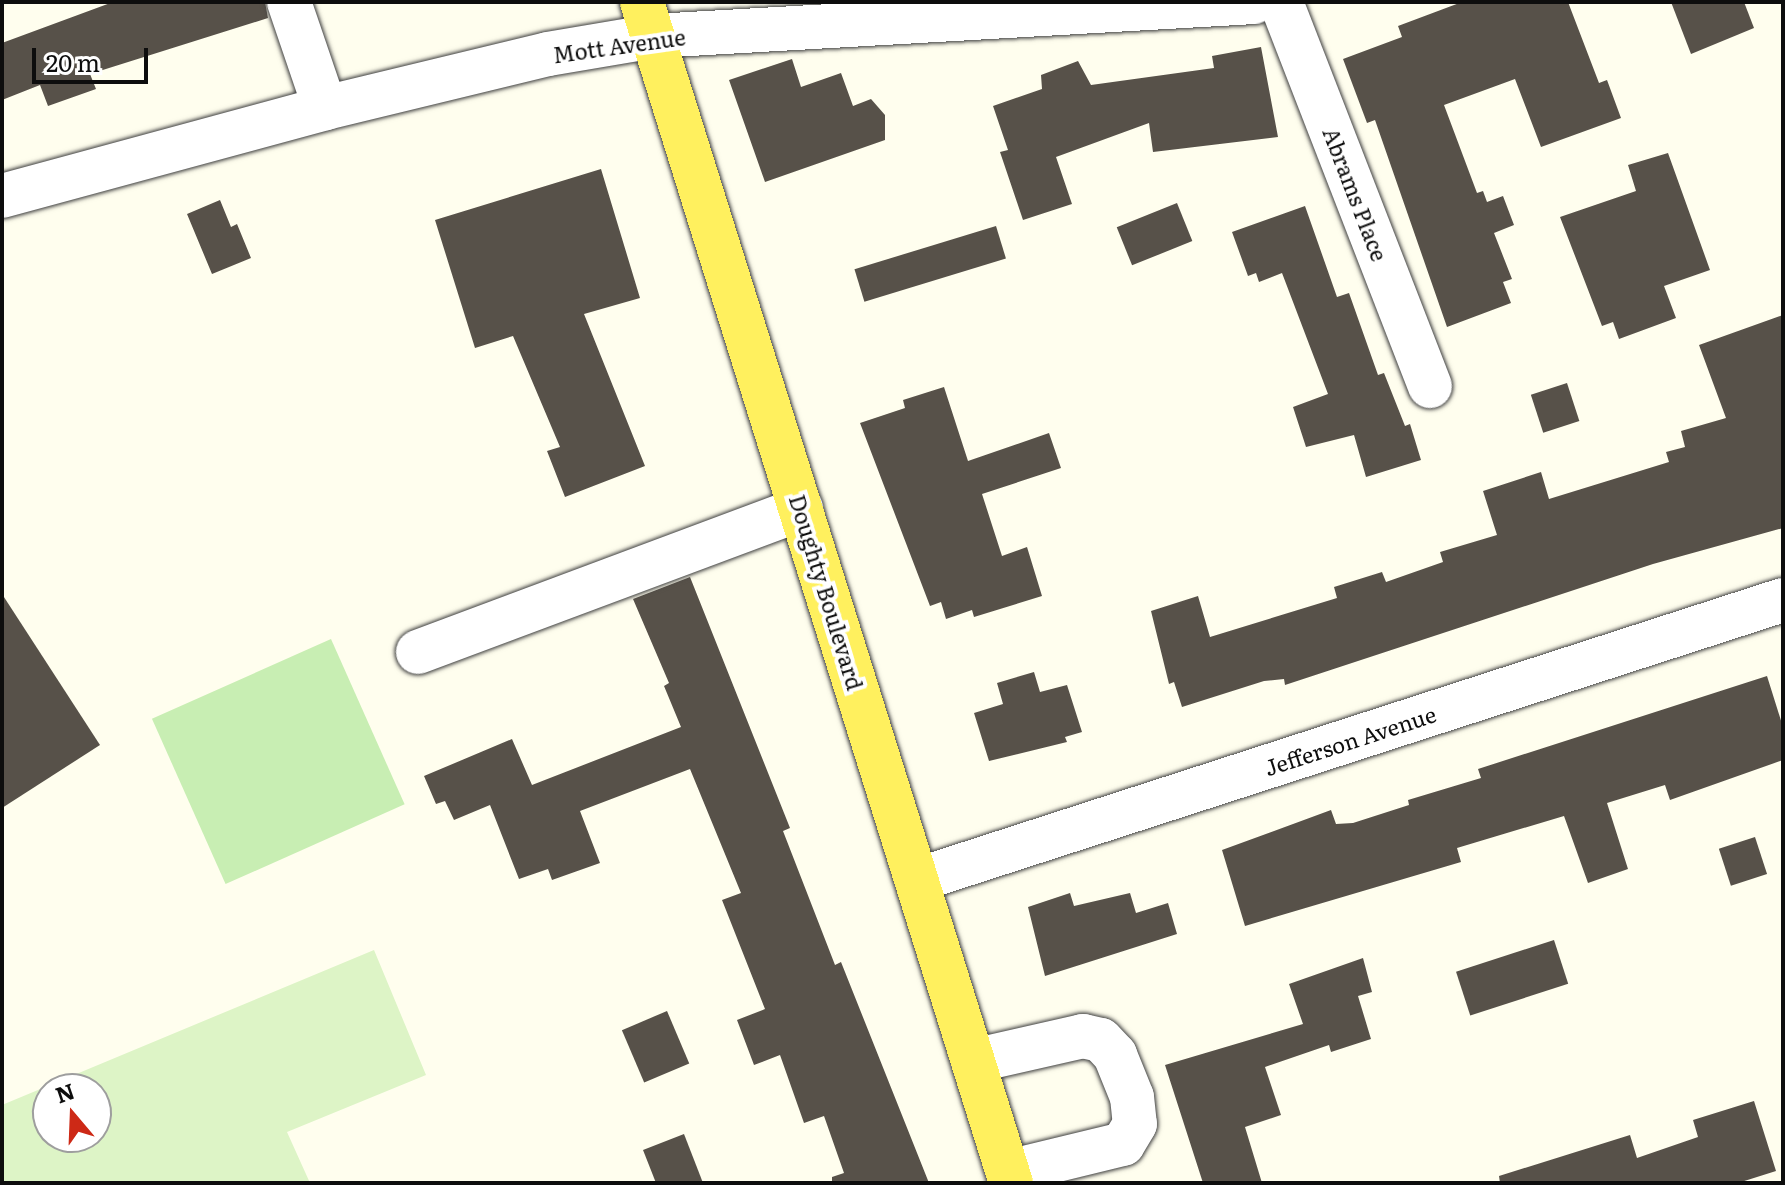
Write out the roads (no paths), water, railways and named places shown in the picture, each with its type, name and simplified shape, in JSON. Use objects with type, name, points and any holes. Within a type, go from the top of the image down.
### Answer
[{"type":"main road","name":"Doughty Boulevard","points":[[648,19],[1009,1178]]},
{"type":"street","points":[[289,2],[325,108]]},
{"type":"street","name":"Abrams Place","points":[[1281,2],[1430,386]]},
{"type":"street","name":"Mott Avenue","points":[[2,196],[325,108],[548,54],[648,19],[1237,3]]},
{"type":"street","points":[[418,652],[801,509]]},
{"type":"street","name":"Jefferson Avenue","points":[[917,880],[1783,600]]},
{"type":"street","points":[[973,1061],[1083,1036],[1101,1040],[1115,1055],[1132,1097],[1135,1124],[1123,1144],[1009,1178]]}]
